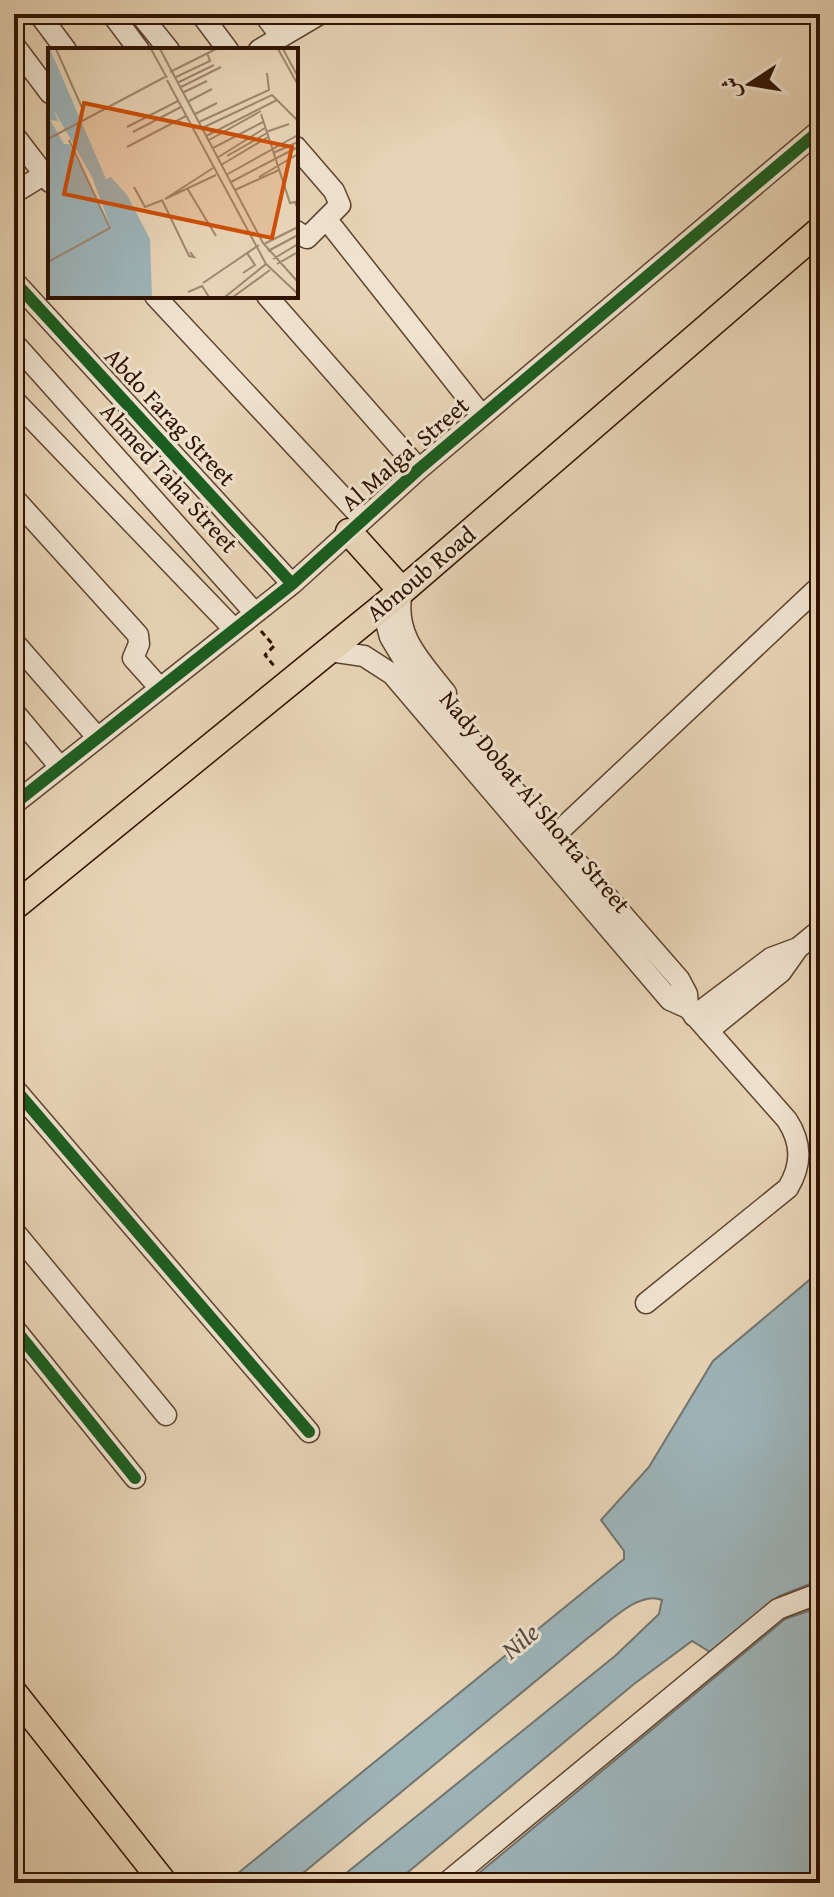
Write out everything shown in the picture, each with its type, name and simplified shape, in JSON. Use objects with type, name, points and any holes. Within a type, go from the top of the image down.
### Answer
[{"type":"main road","name":"Abnoub Road","points":[[14,907],[382,608],[820,230]]},
{"type":"main road","points":[[356,530],[402,591]]},
{"type":"main road","points":[[14,1693],[143,1883]]},
{"type":"main road","points":[[14,1720],[164,1883]]},
{"type":"street","points":[[39,14],[64,48]]},
{"type":"street","points":[[112,14],[138,48]]},
{"type":"street","points":[[140,14],[167,48]]},
{"type":"street","points":[[201,14],[226,48]]},
{"type":"street","points":[[264,14],[281,37]]},
{"type":"street","points":[[262,48],[320,14]]},
{"type":"street","points":[[14,45],[48,90]]},
{"type":"street","name":"Al Malga' Street","points":[[14,804],[233,628],[255,619],[356,530],[419,469],[820,130]]},
{"type":"street","points":[[14,135],[48,176],[14,193]]},
{"type":"street","points":[[298,149],[340,199],[337,211],[307,238],[298,232]]},
{"type":"street","points":[[327,220],[482,416]]},
{"type":"street","name":"Abdo Farag Street","points":[[14,281],[292,584]]},
{"type":"street","points":[[157,298],[356,530]]},
{"type":"street","points":[[269,298],[419,469]]},
{"type":"street","name":"Ahmed Taha Street","points":[[14,343],[255,619]]},
{"type":"street","points":[[14,400],[233,628]]},
{"type":"street","points":[[14,498],[138,635],[139,644],[133,658],[159,687]]},
{"type":"street","points":[[554,836],[820,586]]},
{"type":"street","points":[[402,591],[399,614],[404,637],[464,716],[460,728]]},
{"type":"street","name":"Nady Dobat Al Shorta Street","points":[[382,608],[397,651],[427,702],[670,1000],[697,1018],[787,1120],[799,1149],[797,1170],[788,1188],[646,1303]]},
{"type":"street","points":[[14,642],[97,737]]},
{"type":"street","name":"Nady Dobat Al Shorta Street","points":[[330,651],[353,653],[383,666],[460,728],[679,979],[697,1018]]},
{"type":"street","points":[[14,712],[60,767]]},
{"type":"street","points":[[697,1018],[781,972],[798,948],[820,930]]},
{"type":"street","points":[[14,1088],[309,1432]]},
{"type":"street","points":[[14,1231],[166,1415]]},
{"type":"street","points":[[14,1328],[135,1478]]},
{"type":"street","points":[[446,1883],[778,1609],[820,1593]]},
{"type":"path","points":[[255,619],[274,646],[265,655],[288,685]]},
{"type":"water","points":[[820,1271],[820,1580],[779,1596],[710,1652],[692,1641],[634,1684],[395,1883],[334,1883],[615,1656],[659,1614],[662,1600],[643,1600],[614,1617],[291,1883],[226,1883],[624,1559],[624,1551],[601,1520],[649,1467],[713,1361]]},
{"type":"water","points":[[820,1607],[820,1883],[467,1883],[785,1619]]},
{"type":"cycle path","points":[[14,804],[292,584],[419,469],[820,130]]},
{"type":"cycle path","points":[[14,281],[292,584]]},
{"type":"cycle path","points":[[14,1088],[309,1432]]},
{"type":"cycle path","points":[[14,1328],[135,1478]]},
{"type":"water label","name":"Nile","points":[[520,1641]]}]
